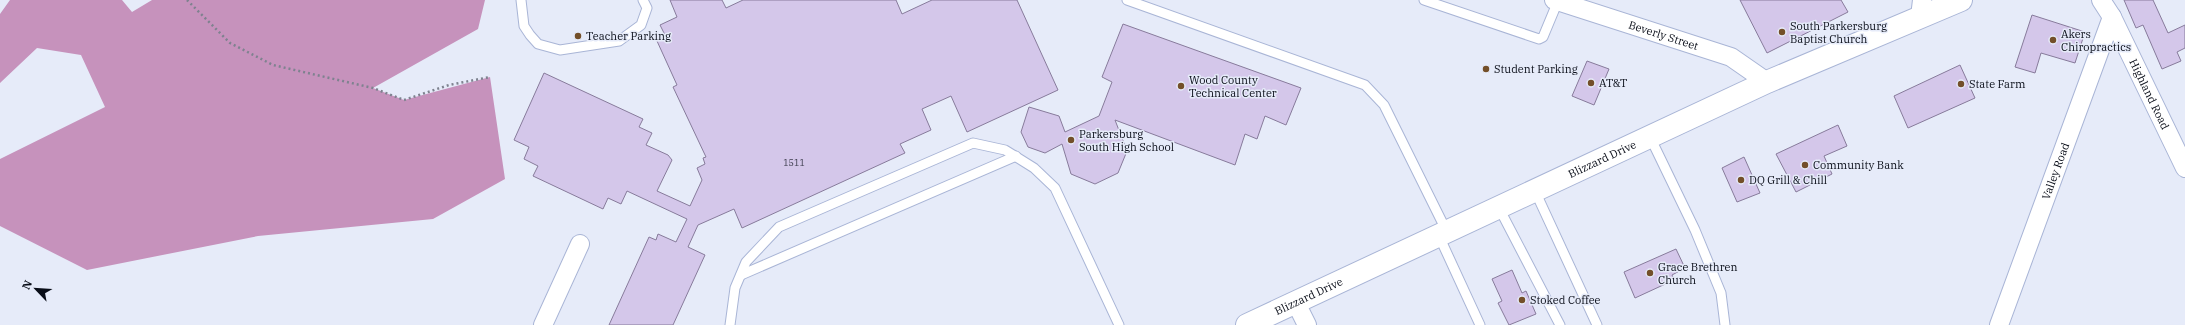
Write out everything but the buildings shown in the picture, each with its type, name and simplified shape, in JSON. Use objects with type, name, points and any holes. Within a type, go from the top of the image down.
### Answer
[{"type":"main road","name":"Blizzard Drive","points":[[1247,325],[1921,9],[1961,0]]},
{"type":"street","name":"Highland Road","points":[[2101,0],[2112,17],[2185,168]]},
{"type":"street","name":"Beverly Street","points":[[1556,1],[1731,57],[1767,82]]},
{"type":"street","name":"Valley Road","points":[[1999,325],[2112,17]]},
{"type":"street","points":[[543,325],[580,244]]},
{"type":"street","points":[[1296,303],[1307,325]]},
{"type":"lane","points":[[522,0],[524,26],[530,35],[538,44],[560,50],[619,41],[641,24],[646,8],[643,0]]},
{"type":"lane","points":[[1126,0],[1365,85],[1384,105],[1443,234],[1480,325]]},
{"type":"lane","points":[[1424,0],[1539,39],[1543,37],[1556,1]]},
{"type":"lane","points":[[1650,137],[1695,230],[1721,293],[1725,325]]},
{"type":"lane","points":[[730,325],[735,288],[746,262],[779,227],[973,143],[1005,150],[1016,156],[1034,168],[1055,188],[1119,325]]},
{"type":"lane","points":[[740,275],[1016,156]]},
{"type":"lane","points":[[1535,191],[1597,325]]},
{"type":"lane","points":[[1499,208],[1560,325]]},
{"type":"path","points":[[187,0],[230,43],[273,65],[373,88],[404,100],[449,85],[490,76]]},
{"type":"shaded area","points":[[10,0],[122,0],[132,12],[152,0],[485,0],[478,29],[373,88],[404,100],[490,77],[505,179],[433,219],[258,236],[87,270],[0,226],[0,159],[105,107],[81,55],[37,48],[0,83],[0,14]]},
{"type":"place","name":"South Parkersburg Baptist Church","points":[[1782,32]]},
{"type":"place","name":"Teacher Parking","points":[[578,36]]},
{"type":"place","name":"Akers Chiropractics","points":[[2053,40]]},
{"type":"place","name":"Student Parking","points":[[1486,69]]},
{"type":"place","name":"AT&T","points":[[1591,83]]},
{"type":"place","name":"State Farm","points":[[1961,84]]},
{"type":"place","name":"Wood County Technical Center","points":[[1181,86]]},
{"type":"place","name":"Parkersburg South High School","points":[[1071,140]]},
{"type":"place","name":"Community Bank","points":[[1805,165]]},
{"type":"place","name":"DQ Grill & Chill","points":[[1741,180]]},
{"type":"place","name":"Grace Brethren Church","points":[[1650,273]]},
{"type":"place","name":"Stoked Coffee","points":[[1522,300]]}]
